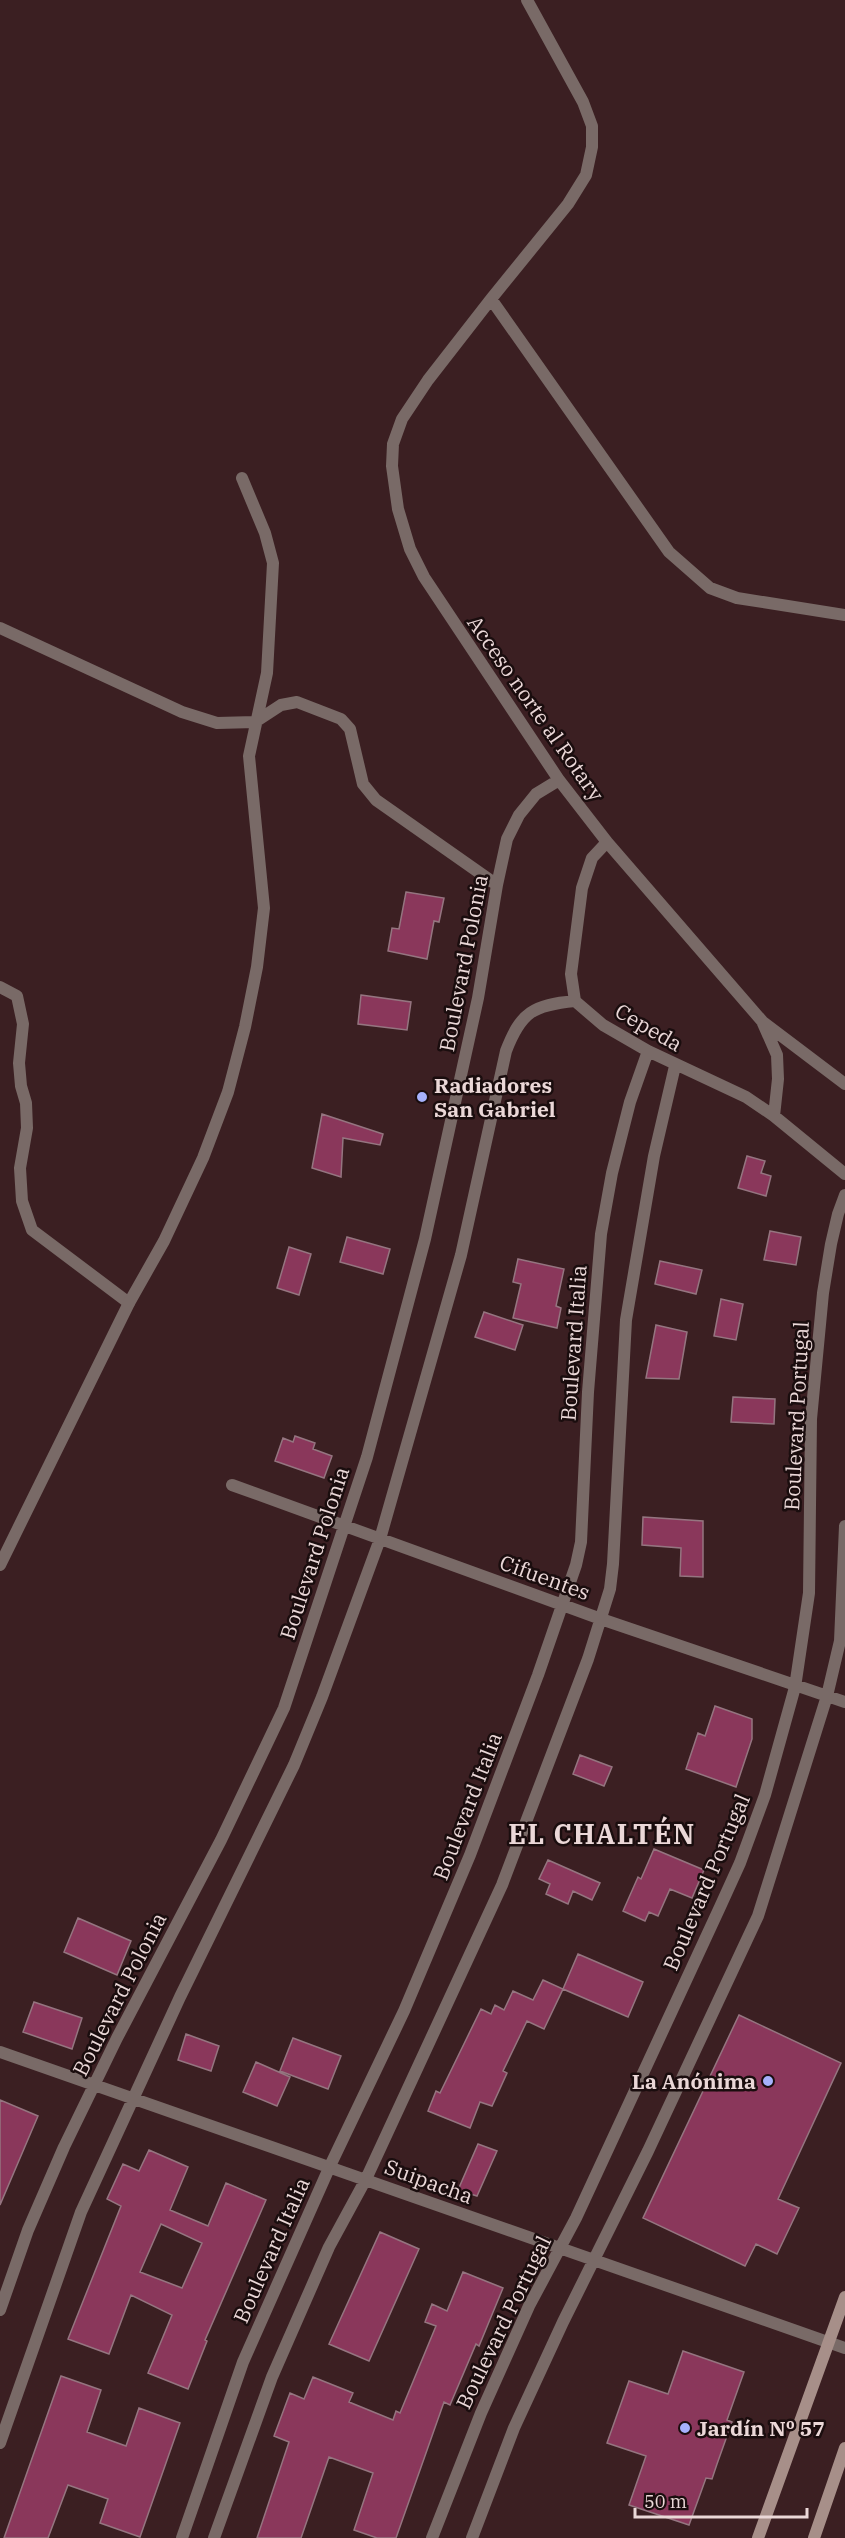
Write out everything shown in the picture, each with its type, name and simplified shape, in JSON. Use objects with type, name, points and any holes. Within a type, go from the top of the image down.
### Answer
[{"type":"street","name":"Acceso norte al Rotary","points":[[527,0],[583,102],[592,126],[592,147],[586,174],[553,224],[491,298],[402,419],[393,444],[392,466],[398,509],[410,549],[424,577],[559,780],[607,842],[762,1021],[777,1055],[774,1116]]},
{"type":"street","points":[[491,298],[669,552],[697,578],[710,588],[737,598],[845,615]]},
{"type":"street","points":[[0,1565],[129,1303],[164,1241],[203,1158],[228,1092],[245,1027],[257,967],[264,908],[249,756],[267,673],[273,564],[265,533],[242,478]]},
{"type":"street","points":[[0,628],[182,711],[217,723],[255,722],[281,705],[297,702],[341,719],[350,729],[363,784],[376,800],[497,885]]},
{"type":"street","name":"Boulevard Polonia","points":[[0,2310],[28,2230],[95,2084],[221,1840],[280,1718],[367,1456],[426,1239],[478,998],[507,839],[519,815],[536,794],[559,780]]},
{"type":"street","points":[[0,2443],[81,2212],[180,1997],[294,1765],[322,1697],[380,1539],[461,1254],[506,1051],[516,1027],[532,1010],[555,1003],[575,1001],[571,974],[582,888],[592,858],[607,842]]},
{"type":"street","points":[[0,987],[18,996],[21,1005],[23,1024],[19,1063],[21,1086],[26,1103],[27,1128],[20,1168],[22,1201],[32,1230],[129,1303]]},
{"type":"street","name":"Cepeda","points":[[575,1001],[603,1024],[648,1051],[675,1066],[746,1097],[774,1116],[845,1174]]},
{"type":"street","points":[[762,1021],[845,1084]]},
{"type":"street","name":"Boulevard Italia","points":[[182,2538],[243,2362],[330,2166],[404,2011],[470,1855],[538,1675],[576,1565],[581,1542],[588,1392],[601,1234],[612,1173],[630,1102],[648,1051]]},
{"type":"street","points":[[214,2538],[272,2377],[329,2247],[366,2179],[502,1885],[543,1781],[601,1619],[610,1589],[613,1564],[626,1320],[654,1156],[675,1066]]},
{"type":"street","name":"Boulevard Portugal","points":[[432,2538],[481,2413],[529,2306],[576,2218],[740,1863],[765,1795],[795,1687],[809,1593],[811,1419],[823,1293],[831,1244],[845,1195]]},
{"type":"street","name":"Cifuentes","points":[[232,1485],[601,1619],[795,1687],[845,1702]]},
{"type":"street","points":[[472,2538],[514,2428],[758,1916],[827,1696],[840,1641],[845,1526]]},
{"type":"street","name":"Suipacha","points":[[0,2052],[845,2348]]},
{"type":"street","points":[[758,2538],[845,2297]]},
{"type":"street","points":[[814,2538],[845,2448]]},
{"type":"building","points":[[406,892],[444,898],[439,922],[434,921],[427,959],[388,951],[392,928],[399,929]]},
{"type":"building","points":[[361,995],[411,1002],[407,1030],[358,1024]]},
{"type":"building","points":[[322,1114],[383,1134],[380,1145],[343,1138],[341,1177],[312,1168]]},
{"type":"building","points":[[747,1156],[765,1161],[761,1173],[771,1176],[766,1196],[738,1188]]},
{"type":"building","points":[[770,1231],[801,1237],[796,1265],[764,1260]]},
{"type":"building","points":[[347,1237],[390,1249],[383,1274],[340,1262]]},
{"type":"building","points":[[289,1247],[311,1254],[299,1295],[277,1288]]},
{"type":"building","points":[[518,1259],[564,1269],[556,1306],[561,1308],[557,1328],[513,1318],[521,1284],[513,1282]]},
{"type":"building","points":[[660,1261],[702,1270],[696,1294],[655,1284]]},
{"type":"building","points":[[721,1299],[743,1304],[736,1340],[714,1336]]},
{"type":"building","points":[[484,1312],[523,1325],[515,1350],[475,1337]]},
{"type":"building","points":[[656,1325],[687,1332],[679,1379],[646,1378]]},
{"type":"building","points":[[733,1397],[775,1399],[774,1424],[731,1422]]},
{"type":"building","points":[[295,1436],[315,1443],[313,1449],[332,1456],[324,1478],[275,1461],[283,1438],[293,1442]]},
{"type":"building","points":[[643,1517],[703,1521],[703,1577],[680,1576],[681,1548],[642,1545]]},
{"type":"building","points":[[715,1706],[752,1719],[752,1739],[736,1787],[686,1769],[698,1733],[705,1736]]},
{"type":"building","points":[[580,1755],[612,1767],[604,1786],[573,1774]]},
{"type":"building","points":[[654,1849],[704,1870],[692,1898],[670,1889],[658,1916],[649,1912],[645,1921],[623,1911]]},
{"type":"building","points":[[548,1860],[600,1883],[592,1900],[573,1891],[568,1904],[546,1894],[550,1884],[539,1879]]},
{"type":"building","points":[[78,1918],[131,1941],[117,1975],[64,1952]]},
{"type":"building","points":[[578,1954],[643,1982],[628,2017],[563,1989]]},
{"type":"building","points":[[543,1980],[563,1989],[544,2029],[527,2021],[503,2071],[507,2073],[492,2106],[480,2102],[470,2128],[428,2111],[436,2091],[440,2093],[481,2009],[491,2014],[495,2005],[504,2010],[513,1991],[533,2000]]},
{"type":"building","points":[[34,2002],[82,2018],[72,2049],[23,2032]]},
{"type":"building","points":[[739,2015],[841,2063],[778,2199],[799,2208],[777,2254],[756,2244],[745,2266],[643,2218]]},
{"type":"building","points":[[186,2034],[219,2046],[211,2071],[178,2060]]},
{"type":"building","points":[[293,2038],[341,2056],[328,2089],[280,2071]]},
{"type":"building","points":[[256,2062],[290,2077],[277,2106],[243,2092]]},
{"type":"building","points":[[0,2100],[38,2116],[0,2205]]},
{"type":"building","points":[[478,2144],[497,2151],[477,2196],[458,2190]]},
{"type":"building","points":[[149,2150],[188,2167],[170,2210],[208,2226],[226,2183],[266,2200],[205,2340],[207,2341],[188,2389],[148,2373],[172,2315],[131,2295],[109,2354],[68,2339],[121,2206],[107,2199],[123,2164],[139,2171]],"holes":[[[161,2224],[202,2243],[182,2288],[140,2272]]]},
{"type":"building","points":[[380,2232],[419,2249],[369,2361],[329,2344]]},
{"type":"building","points":[[463,2272],[503,2288],[479,2346],[476,2344],[450,2405],[444,2402],[396,2538],[377,2538],[354,2530],[373,2473],[329,2457],[301,2538],[257,2538],[289,2442],[274,2436],[290,2393],[304,2399],[313,2377],[353,2393],[349,2402],[393,2420],[396,2411],[400,2413],[436,2326],[425,2322],[432,2304],[447,2311]]},
{"type":"building","points":[[683,2351],[744,2372],[727,2420],[732,2422],[712,2479],[706,2478],[689,2525],[629,2505],[646,2456],[607,2443],[629,2381],[668,2394]]},
{"type":"building","points":[[61,2376],[101,2390],[87,2432],[126,2446],[139,2408],[180,2423],[140,2537],[100,2523],[108,2499],[68,2485],[48,2538],[4,2538]]},
{"type":"place","name":"Radiadores San Gabriel","points":[[422,1097]]},
{"type":"place","name":"La Anónima","points":[[768,2081]]},
{"type":"place","name":"Jardín Nº 57","points":[[685,2428]]},
{"type":"district","name":"EL CHALTÉN","points":[[602,1833]]}]
